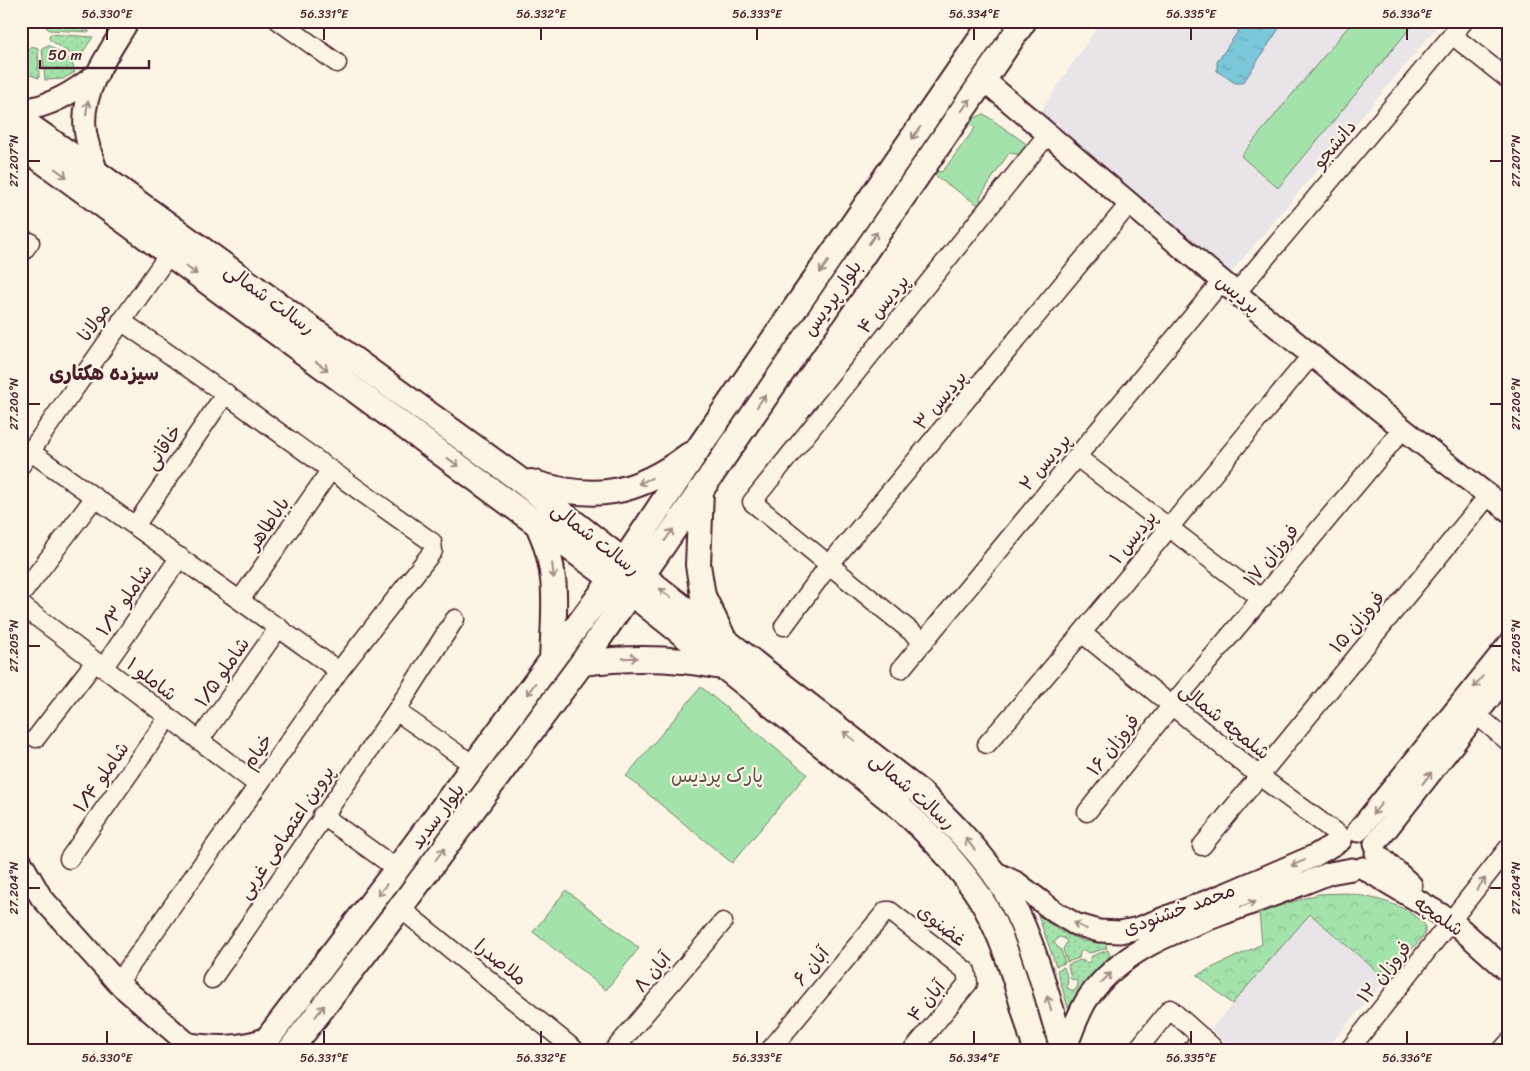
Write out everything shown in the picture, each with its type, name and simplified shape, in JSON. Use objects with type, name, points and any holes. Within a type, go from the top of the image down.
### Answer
[{"type":"main road","name":"بلوار پردیس","points":[[627,577],[700,446],[993,21]]},
{"type":"main road","name":"بلوار پردیس","points":[[627,577],[701,489],[1024,21]]},
{"type":"main road","name":"رسالت شمالی","points":[[21,120],[97,173],[517,478],[585,530],[627,577],[686,623],[725,668],[901,808],[936,841],[979,896],[999,936],[1036,1050]]},
{"type":"main road","name":"رسالت شمالی","points":[[21,145],[570,549],[627,577]]},
{"type":"main road","points":[[719,419],[739,434]]},
{"type":"main road","points":[[517,478],[560,491],[592,494],[628,489],[670,470],[700,446]]},
{"type":"main road","points":[[701,489],[698,565],[703,596],[724,639]]},
{"type":"main road","points":[[538,525],[547,544],[552,565],[554,597],[552,660]]},
{"type":"main road","points":[[570,549],[585,530]]},
{"type":"main road","name":"بلوار سدید","points":[[264,1044],[475,766],[579,624],[627,577]]},
{"type":"main road","name":"بلوار سدید","points":[[290,1050],[400,908],[582,663],[598,639],[627,577]]},
{"type":"main road","name":"رسالت شمالی","points":[[686,623],[724,639],[921,792],[956,828],[994,872],[1020,917],[1064,1050]]},
{"type":"main road","points":[[579,624],[598,639]]},
{"type":"main road","points":[[582,663],[635,658],[682,660],[725,668]]},
{"type":"street","points":[[97,173],[85,126],[88,99],[98,73],[128,21]]},
{"type":"street","points":[[279,21],[337,63]]},
{"type":"street","name":"دانشجو","points":[[1229,287],[1464,21]]},
{"type":"street","points":[[1452,35],[1509,80]]},
{"type":"street","points":[[21,110],[30,109],[73,93],[98,73]]},
{"type":"street","name":"پردیس","points":[[983,79],[1311,356],[1402,430],[1501,504]]},
{"type":"street","name":"پردیس ۴","points":[[829,565],[752,502],[1048,134]]},
{"type":"street","name":"پردیس ۳","points":[[784,626],[829,565],[1130,203]]},
{"type":"street","name":"مولانا","points":[[26,458],[120,321],[170,254]]},
{"type":"street","name":"پردیس ۲","points":[[902,669],[1077,457],[1229,287]]},
{"type":"street","points":[[120,321],[226,393],[330,471]]},
{"type":"street","name":"پردیس ۱","points":[[987,744],[1083,634],[1168,527],[1311,356]]},
{"type":"street","name":"خاقانی","points":[[135,526],[226,393]]},
{"type":"street","name":"فروزان ۱۷","points":[[1172,705],[1402,430]]},
{"type":"street","points":[[1077,457],[1262,599]]},
{"type":"street","points":[[26,458],[95,497],[339,671]]},
{"type":"street","name":"خیام","points":[[118,983],[339,671],[433,551],[434,546],[432,542],[330,471]]},
{"type":"street","name":"باباطاهر","points":[[240,600],[330,471]]},
{"type":"street","points":[[21,595],[95,497]]},
{"type":"street","name":"فروزان ۱۵","points":[[1202,846],[1258,775],[1501,504]]},
{"type":"street","name":"شاملو ۱/۳","points":[[36,738],[99,665],[180,557]]},
{"type":"street","points":[[829,565],[924,642]]},
{"type":"street","name":"شاملو ۱","points":[[21,605],[258,786]]},
{"type":"street","name":"پروین اعتصامی غربی","points":[[212,979],[322,815],[396,711],[455,619]]},
{"type":"street","name":"شاملو ۱/۵","points":[[199,741],[279,628]]},
{"type":"street","name":"شلمچه شمالی","points":[[1083,634],[1258,775],[1358,849]]},
{"type":"street","name":"محمد خشنودی","points":[[994,872],[1017,883],[1055,912],[1076,924],[1099,931],[1120,932],[1139,928],[1314,856],[1358,849],[1509,644]]},
{"type":"street","name":"محمد خشنودی","points":[[1064,1050],[1089,996],[1104,978],[1131,955],[1151,942],[1330,874],[1358,849],[1476,715],[1509,673]]},
{"type":"street","name":"فروزان ۱۶","points":[[1087,812],[1172,705]]},
{"type":"street","points":[[396,711],[475,766]]},
{"type":"street","points":[[1476,715],[1509,742]]},
{"type":"street","name":"شاملو ۱/۴","points":[[69,859],[168,718]]},
{"type":"street","points":[[322,815],[397,869]]},
{"type":"street","name":"فروزان ۱۲","points":[[1348,1050],[1509,847]]},
{"type":"street","name":"شلمچه","points":[[1358,849],[1452,921],[1509,972]]},
{"type":"street","points":[[21,862],[40,897],[118,983],[190,1047],[228,1048],[264,1044]]},
{"type":"street","name":"ملاصدرا","points":[[400,908],[575,1050]]},
{"type":"street","name":"غضنوی","points":[[886,911],[890,911],[966,971],[969,977]]},
{"type":"street","name":"آبان ۶","points":[[770,1050],[886,911]]},
{"type":"street","name":"آبان ۸","points":[[614,1050],[723,922]]},
{"type":"street","points":[[1120,932],[1116,942],[1118,947],[1123,954],[1131,955]]},
{"type":"street","name":"آبان ۴","points":[[913,1050],[968,984],[969,977]]},
{"type":"street","points":[[1137,1050],[1170,1009],[1197,1044],[1216,1050]]},
{"type":"street","points":[[1502,1050],[1509,1042]]},
{"type":"shaded area","points":[[1101,21],[1442,21],[1230,274],[1039,114]]},
{"type":"shaded area","points":[[1309,914],[1386,979],[1325,1050],[1235,1050],[1211,1029]]},
{"type":"green space","points":[[48,21],[75,21],[90,32],[49,30],[44,25]]},
{"type":"green space","points":[[1353,21],[1416,21],[1278,188],[1241,156]]},
{"type":"green space","points":[[50,34],[93,37],[78,59],[49,39]]},
{"type":"green space","points":[[48,45],[71,60],[75,72],[63,79],[45,80],[42,48]]},
{"type":"green space","points":[[32,46],[38,48],[39,78],[21,72],[21,62]]},
{"type":"green space","points":[[984,114],[1028,145],[1023,155],[1009,153],[980,197],[981,207],[931,173],[943,171],[975,128],[968,121]]},
{"type":"green space","name":"پارک پردیس","points":[[701,687],[807,774],[732,863],[626,776]]},
{"type":"green space","points":[[566,890],[639,948],[606,990],[533,932]]},
{"type":"green space","points":[[1346,893],[1399,907],[1408,911],[1425,925],[1425,934],[1386,979],[1310,914],[1232,1004],[1197,975],[1262,944],[1259,912],[1319,894]]},
{"type":"green space","points":[[1038,915],[1069,935],[1088,942],[1105,942],[1107,948],[1090,953],[1083,950],[1080,952],[1079,958],[1067,962],[1063,949],[1067,942],[1064,938],[1059,937],[1054,943],[1061,950],[1065,963],[1056,966]]},
{"type":"green space","points":[[1108,950],[1110,956],[1092,977],[1069,1011],[1057,970],[1064,967],[1068,979],[1067,988],[1074,991],[1078,986],[1077,981],[1071,979],[1068,965],[1080,960],[1089,963],[1092,956]]},
{"type":"water","points":[[1245,21],[1284,21],[1243,83],[1235,83],[1217,71],[1217,62]]},
{"type":"district","name":"سیزده هکتاری","points":[[104,373]]}]
